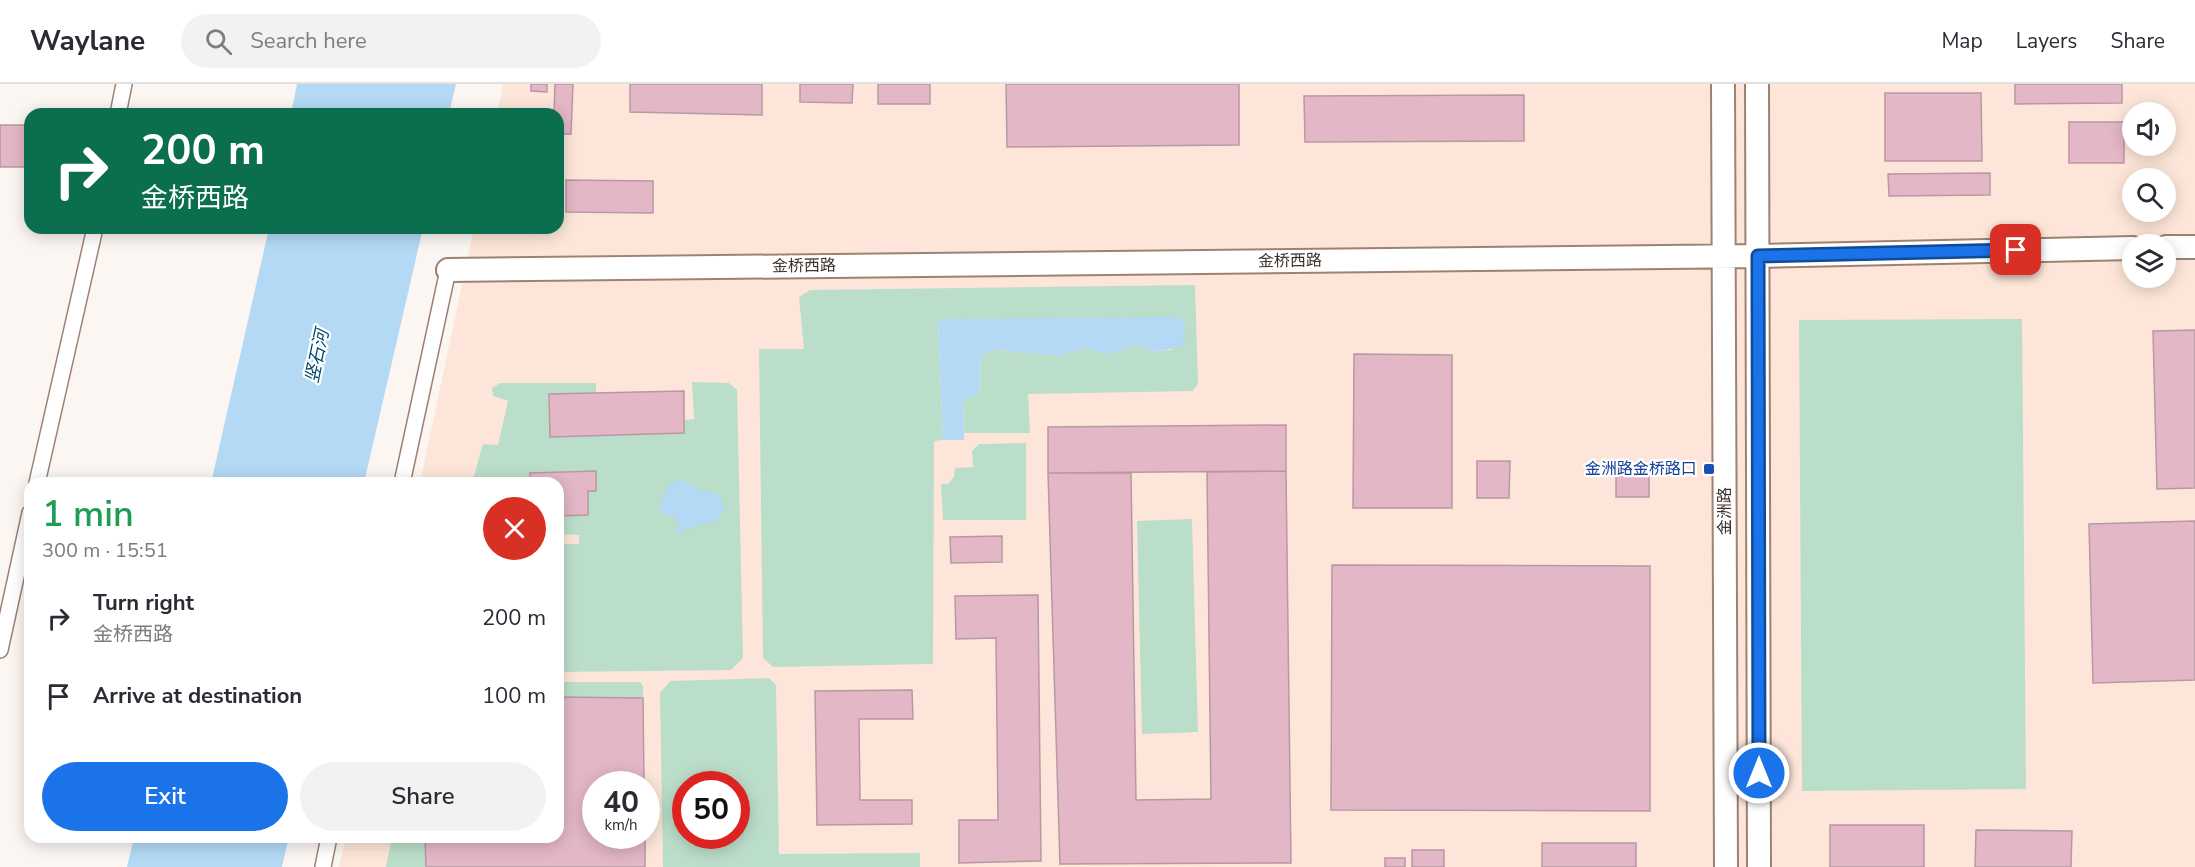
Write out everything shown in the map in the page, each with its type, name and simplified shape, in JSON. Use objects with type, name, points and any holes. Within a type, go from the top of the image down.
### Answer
[{"type":"street","points":[[119,108],[124,84]]},
{"type":"street","name":"金洲路","points":[[1723,84],[1726,867]]},
{"type":"street","name":"金洲路","points":[[1757,84],[1759,867]]},
{"type":"street","points":[[38,477],[94,234]]},
{"type":"street","points":[[2176,247],[2195,247]]},
{"type":"street","name":"金桥西路","points":[[448,270],[1758,256],[2122,248]]},
{"type":"street","points":[[403,477],[439,300],[448,270]]},
{"type":"street","points":[[0,650],[24,540]]},
{"type":"street","points":[[323,867],[328,843]]},
{"type":"shaded area","points":[[503,84],[2195,84],[2195,867],[339,867],[345,843],[564,843],[564,477],[421,477],[473,234],[564,234],[564,108],[498,108]]},
{"type":"green space","points":[[1195,285],[1198,384],[1193,391],[1028,394],[1030,433],[964,433],[963,402],[979,392],[981,360],[986,351],[999,350],[1060,356],[1082,348],[1107,354],[1137,345],[1156,352],[1175,349],[938,319],[943,440],[934,441],[933,664],[773,667],[763,658],[759,349],[804,349],[799,297],[810,290]]},
{"type":"green space","points":[[2022,319],[2026,789],[1802,791],[1799,320]]},
{"type":"green space","points":[[692,382],[729,383],[737,390],[743,658],[731,670],[564,672],[564,544],[579,544],[579,535],[564,534],[564,477],[474,477],[483,444],[498,445],[508,401],[493,396],[492,388],[500,383],[596,383],[596,393],[549,395],[550,437],[684,433],[684,420],[694,419]]},
{"type":"green space","points":[[1026,443],[1026,520],[943,520],[941,484],[948,484],[954,477],[955,468],[973,467],[972,451],[979,444]]},
{"type":"green space","points":[[1192,519],[1198,732],[1142,734],[1137,521]]},
{"type":"green space","points":[[769,678],[776,685],[779,854],[920,853],[920,867],[663,867],[660,693],[670,681]]},
{"type":"green space","points":[[564,682],[640,682],[643,686],[643,698],[564,697]]},
{"type":"green space","points":[[391,843],[425,843],[426,867],[386,867]]},
{"type":"water","points":[[297,84],[456,84],[450,108],[292,108]]},
{"type":"water","name":"竖石河","points":[[268,234],[422,234],[365,477],[212,477]]},
{"type":"water","points":[[1180,317],[1185,331],[1183,346],[1156,352],[1137,345],[1107,354],[1082,348],[1060,356],[999,350],[986,351],[981,360],[979,392],[963,402],[964,440],[943,440],[938,319]]},
{"type":"water","points":[[680,480],[700,490],[721,495],[724,510],[716,521],[674,533],[679,525],[675,517],[661,513],[660,506],[667,486]]},
{"type":"water","points":[[133,843],[288,843],[282,867],[127,867]]},
{"type":"building","points":[[531,84],[547,84],[547,92],[531,91]]},
{"type":"building","points":[[555,84],[573,84],[571,134],[564,134],[564,108],[554,108]]},
{"type":"building","points":[[630,84],[762,84],[762,115],[630,112]]},
{"type":"building","points":[[800,84],[853,84],[852,103],[800,102]]},
{"type":"building","points":[[878,84],[930,84],[930,104],[878,104]]},
{"type":"building","points":[[1006,84],[1239,84],[1239,145],[1007,147]]},
{"type":"building","points":[[2015,84],[2122,84],[2122,103],[2015,104]]},
{"type":"building","points":[[1885,93],[1981,93],[1982,161],[1885,161]]},
{"type":"building","points":[[1524,95],[1524,141],[1305,142],[1304,96]]},
{"type":"building","points":[[2069,122],[2122,122],[2124,163],[2069,163]]},
{"type":"building","points":[[0,125],[24,125],[24,167],[0,167]]},
{"type":"building","points":[[1990,173],[1990,195],[1889,196],[1888,174]]},
{"type":"building","points":[[566,180],[653,181],[653,213],[566,212]]},
{"type":"building","points":[[2195,330],[2195,488],[2157,489],[2153,331]]},
{"type":"building","points":[[1354,354],[1452,355],[1452,508],[1353,508]]},
{"type":"building","points":[[684,391],[684,433],[550,437],[549,394]]},
{"type":"building","points":[[1286,425],[1286,471],[1048,473],[1048,427]]},
{"type":"building","points":[[1477,461],[1510,461],[1509,498],[1477,498]]},
{"type":"building","points":[[1616,464],[1649,464],[1649,497],[1616,497]]},
{"type":"building","points":[[596,471],[596,491],[588,491],[588,515],[564,516],[564,477],[530,477],[530,473]]},
{"type":"building","points":[[1286,471],[1291,863],[1060,864],[1048,473],[1131,473],[1136,800],[1211,799],[1207,472]]},
{"type":"building","points":[[2195,521],[2195,680],[2093,683],[2089,524]]},
{"type":"building","points":[[1002,536],[1002,562],[951,563],[950,537]]},
{"type":"building","points":[[1332,565],[1650,566],[1650,811],[1331,810]]},
{"type":"building","points":[[1038,595],[1041,861],[959,863],[959,820],[998,820],[996,638],[956,639],[955,596]]},
{"type":"building","points":[[912,690],[913,719],[859,719],[860,800],[912,800],[912,824],[817,825],[815,691]]},
{"type":"building","points":[[564,697],[643,698],[644,771],[582,771],[582,849],[645,849],[645,867],[426,867],[425,843],[564,843]]},
{"type":"building","points":[[1830,825],[1924,825],[1924,867],[1830,867]]},
{"type":"building","points":[[1976,830],[2072,831],[2071,867],[1975,867]]},
{"type":"building","points":[[1542,843],[1636,843],[1636,867],[1542,867]]},
{"type":"building","points":[[1412,850],[1444,850],[1444,867],[1412,867]]},
{"type":"building","points":[[1385,858],[1405,858],[1405,867],[1385,867]]},
{"type":"place","name":"金洲路金桥路口","points":[[1709,469]]},
{"type":"route","points":[[1759,773],[1758,256],[2016,250]]}]
